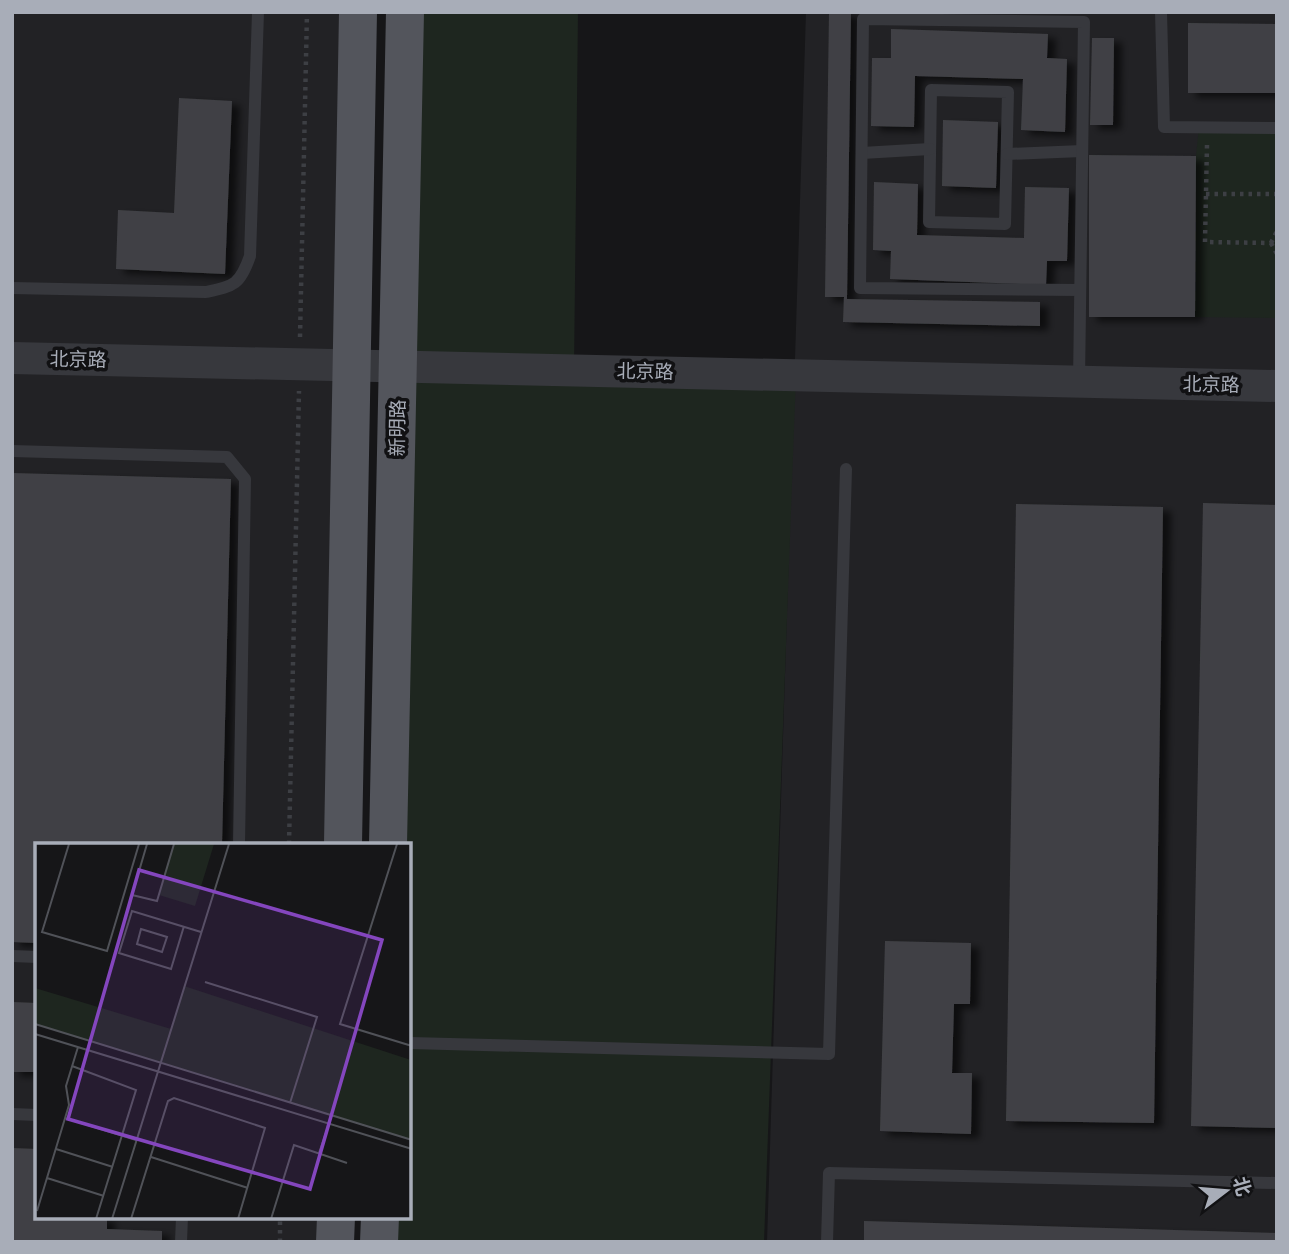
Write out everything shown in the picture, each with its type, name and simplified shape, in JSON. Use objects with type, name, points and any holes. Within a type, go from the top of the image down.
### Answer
[{"type":"main road","points":[[342,843],[358,12]]},
{"type":"main road","name":"新明路","points":[[388,843],[405,12]]},
{"type":"main road","points":[[335,1242],[336,1219]]},
{"type":"main road","points":[[379,1242],[380,1219]]},
{"type":"street","name":"北京路","points":[[12,358],[1277,386]]},
{"type":"lane","points":[[12,288],[206,292],[232,286],[245,270],[250,256],[258,12]]},
{"type":"lane","points":[[1161,12],[1164,127],[1277,128]]},
{"type":"lane","points":[[1079,381],[1084,22],[863,19],[860,288],[1080,290]]},
{"type":"lane","points":[[931,90],[1008,92],[1007,154],[1005,223],[929,222],[931,90]]},
{"type":"lane","points":[[862,153],[930,149]]},
{"type":"lane","points":[[1007,154],[1082,151]]},
{"type":"lane","points":[[12,451],[227,457],[245,479],[239,843]]},
{"type":"lane","points":[[411,1043],[829,1054],[846,469]]},
{"type":"lane","points":[[12,956],[35,957]]},
{"type":"lane","points":[[12,1114],[35,1115]]},
{"type":"lane","points":[[827,1242],[829,1173],[1277,1183]]},
{"type":"lane","points":[[181,1242],[182,1219]]},
{"type":"path","points":[[289,843],[307,12]]},
{"type":"path","points":[[1207,127],[1205,242],[1271,243]]},
{"type":"path","points":[[1206,194],[1277,194]]},
{"type":"path","points":[[1271,243],[1277,231]]},
{"type":"path","points":[[1271,243],[1277,254]]},
{"type":"path","points":[[280,1219],[280,1242]]},
{"type":"shaded area","points":[[12,12],[358,12],[341,843],[35,843],[35,1219],[332,1219],[332,1242],[12,1242]]},
{"type":"shaded area","points":[[405,12],[578,12],[574,370],[796,375],[764,1242],[379,1242],[380,1219],[411,1219],[411,843],[388,843]]},
{"type":"shaded area","points":[[806,12],[1277,12],[1277,1242],[767,1242]]},
{"type":"shaded area","points":[[1199,127],[1277,128],[1277,318],[1195,317],[1196,156]]},
{"type":"building","points":[[829,12],[851,12],[847,299],[1040,302],[1040,326],[843,322],[844,297],[825,297]]},
{"type":"building","points":[[1188,23],[1277,24],[1277,93],[1188,93]]},
{"type":"building","points":[[891,29],[1048,34],[1047,58],[1067,59],[1065,132],[1021,130],[1023,79],[915,76],[914,127],[871,126],[872,58],[891,58]]},
{"type":"building","points":[[1092,38],[1114,38],[1113,125],[1090,125]]},
{"type":"building","points":[[179,98],[232,101],[225,274],[116,269],[118,210],[174,213]]},
{"type":"building","points":[[943,120],[998,122],[996,188],[942,186]]},
{"type":"building","points":[[1089,155],[1196,156],[1195,317],[1089,317]]},
{"type":"building","points":[[874,182],[918,184],[917,235],[1024,238],[1025,187],[1069,188],[1067,261],[1047,261],[1046,285],[890,279],[891,251],[873,250]]},
{"type":"building","points":[[12,473],[231,479],[222,843],[35,843],[35,943],[12,942]]},
{"type":"building","points":[[1203,503],[1277,505],[1277,1128],[1191,1126]]},
{"type":"building","points":[[1016,504],[1163,507],[1154,1123],[1006,1121]]},
{"type":"building","points":[[885,941],[971,943],[970,1004],[954,1004],[952,1073],[972,1073],[971,1134],[880,1131]]},
{"type":"building","points":[[12,1002],[35,1003],[35,1072],[12,1072]]},
{"type":"building","points":[[12,1148],[35,1149],[35,1219],[107,1219],[107,1229],[162,1231],[162,1242],[12,1242]]},
{"type":"building","points":[[864,1221],[1277,1233],[1277,1242],[864,1242]]}]
